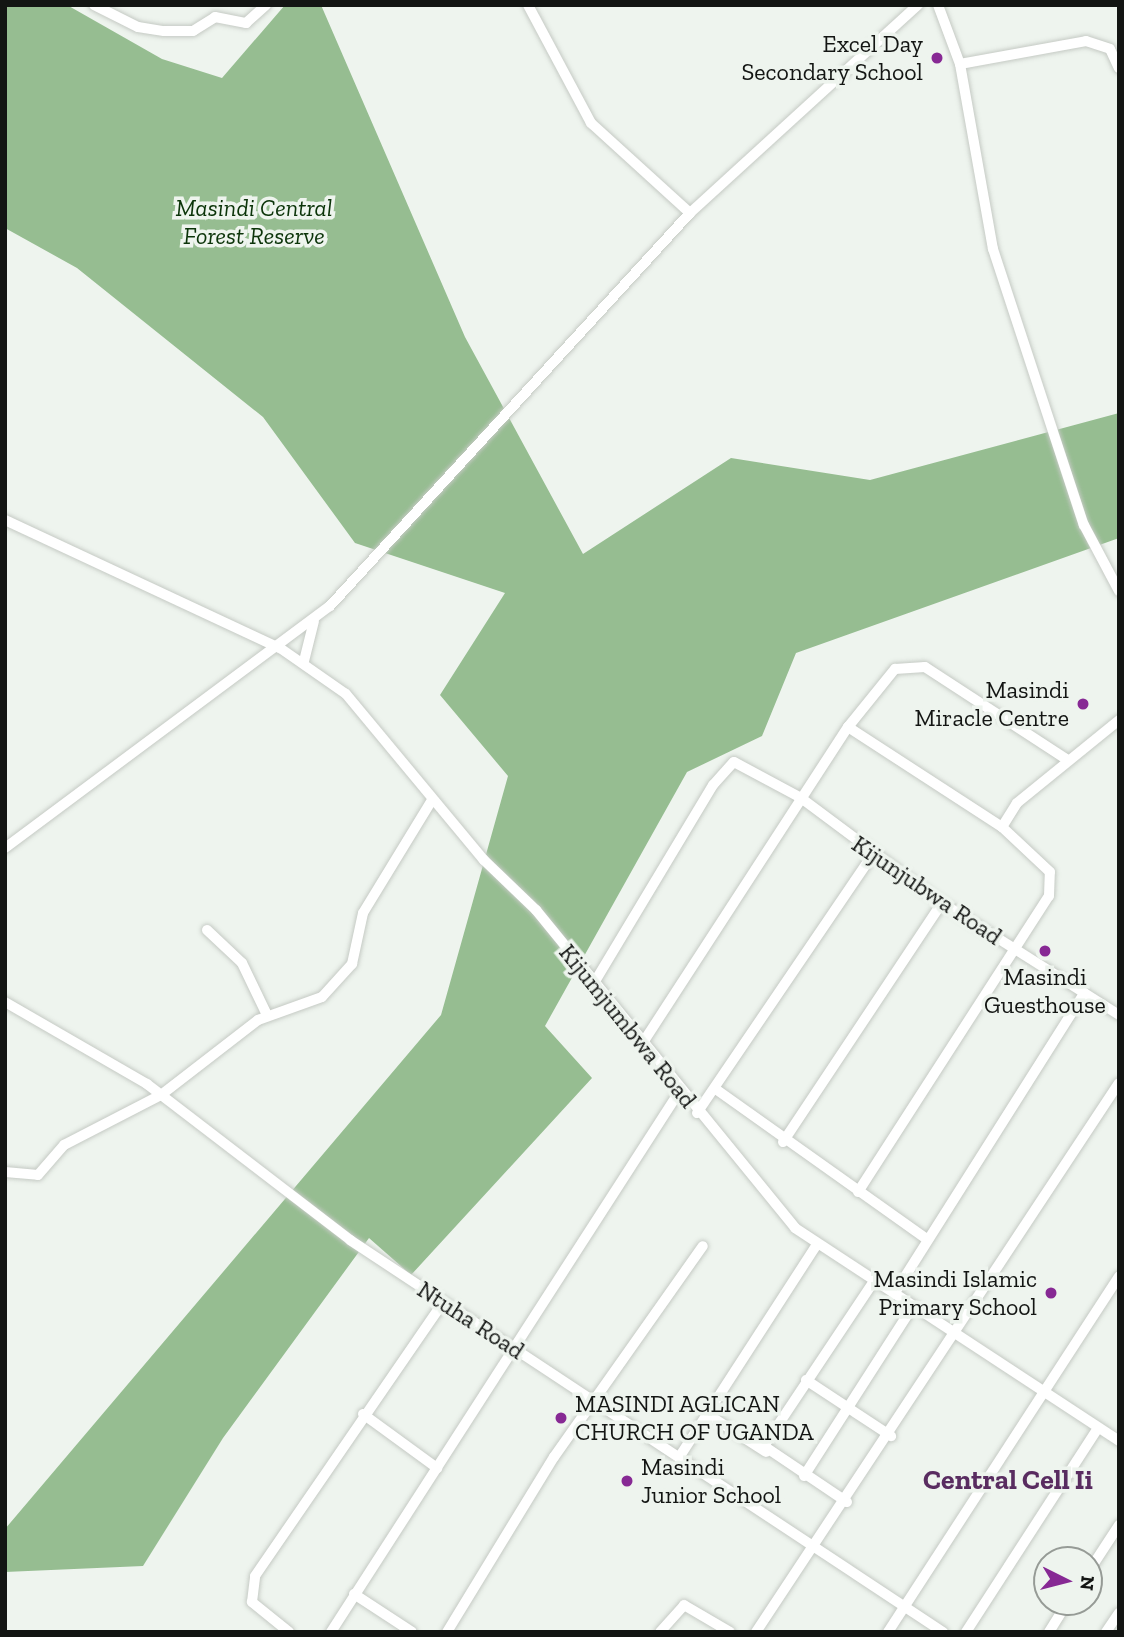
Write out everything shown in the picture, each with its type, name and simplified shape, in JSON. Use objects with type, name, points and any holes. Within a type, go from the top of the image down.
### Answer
[{"type":"street","points":[[94,5],[159,31],[193,30],[215,16],[246,23],[266,5]]},
{"type":"street","points":[[528,5],[590,123],[690,213]]},
{"type":"street","points":[[5,848],[280,648],[314,620],[690,213],[917,8],[938,5],[960,64],[993,249],[1084,526],[1119,591]]},
{"type":"street","points":[[960,64],[1086,41],[1110,49],[1119,68]]},
{"type":"street","name":"Kijumjumbwa Road","points":[[5,520],[280,648],[304,661],[346,694],[432,800],[536,910],[679,1092],[817,1246],[1119,1441]]},
{"type":"street","points":[[304,661],[314,620]]},
{"type":"street","points":[[642,1044],[848,727],[895,669],[925,667],[1066,759]]},
{"type":"street","points":[[1002,827],[1017,803],[1066,759],[1119,720]]},
{"type":"street","points":[[848,727],[1002,827],[1050,872],[1052,884],[1014,950],[858,1192]]},
{"type":"street","name":"Kijunjubwa Road","points":[[594,983],[713,785],[738,762],[801,798],[942,903],[1119,1015]]},
{"type":"street","points":[[5,1172],[36,1175],[76,1136],[161,1095],[267,1015],[315,1001],[349,970],[363,913],[432,800]]},
{"type":"street","points":[[697,1113],[717,1090],[873,854]]},
{"type":"street","points":[[783,1142],[942,903]]},
{"type":"street","points":[[207,930],[242,963],[267,1015]]},
{"type":"street","points":[[894,1294],[1084,993]]},
{"type":"street","name":"Ntuha Road","points":[[5,1002],[161,1095],[287,1194],[443,1302],[596,1400],[943,1632]]},
{"type":"street","points":[[757,1632],[891,1436],[1119,1083]]},
{"type":"street","points":[[717,1090],[783,1142],[927,1239]]},
{"type":"street","points":[[331,1632],[437,1468],[518,1350],[679,1092]]},
{"type":"street","points":[[447,1632],[596,1400],[703,1246]]},
{"type":"street","points":[[680,1456],[817,1246]]},
{"type":"street","points":[[888,1632],[1119,1276]]},
{"type":"street","points":[[766,1452],[767,1438],[874,1281]]},
{"type":"street","points":[[289,1632],[258,1612],[251,1585],[363,1414],[443,1302]]},
{"type":"street","points":[[804,1476],[847,1405],[913,1306]]},
{"type":"street","points":[[806,1380],[891,1436]]},
{"type":"street","points":[[363,1414],[437,1468]]},
{"type":"street","points":[[707,1414],[847,1502]]},
{"type":"street","points":[[966,1632],[1098,1428]]},
{"type":"street","points":[[1103,1549],[1119,1525]]},
{"type":"street","points":[[354,1594],[412,1632]]},
{"type":"street","points":[[660,1632],[684,1605],[730,1632]]},
{"type":"street","points":[[1107,1632],[1119,1613]]},
{"type":"street","points":[[1049,1632],[1059,1616]]},
{"type":"green space","name":"Masindi Central Forest Reserve","points":[[5,5],[67,5],[162,59],[222,78],[285,5],[321,5],[465,337],[583,554],[731,458],[870,480],[1119,413],[1119,538],[796,653],[762,736],[687,772],[545,1026],[592,1078],[411,1275],[369,1238],[223,1438],[143,1566],[5,1572],[5,1529],[441,1015],[508,776],[440,695],[505,593],[355,543],[263,417],[77,268],[5,228]]},
{"type":"place","name":"Excel Day Secondary School","points":[[937,58]]},
{"type":"place","name":"Masindi Miracle Centre","points":[[1083,704]]},
{"type":"place","name":"Masindi Guesthouse","points":[[1045,951]]},
{"type":"place","name":"Masindi Islamic Primary School","points":[[1051,1293]]},
{"type":"place","name":"MASINDI AGLICAN CHURCH OF UGANDA","points":[[561,1418]]},
{"type":"place","name":"Masindi Junior School","points":[[627,1481]]},
{"type":"district","name":"Central Cell Ii","points":[[1008,1480]]}]
